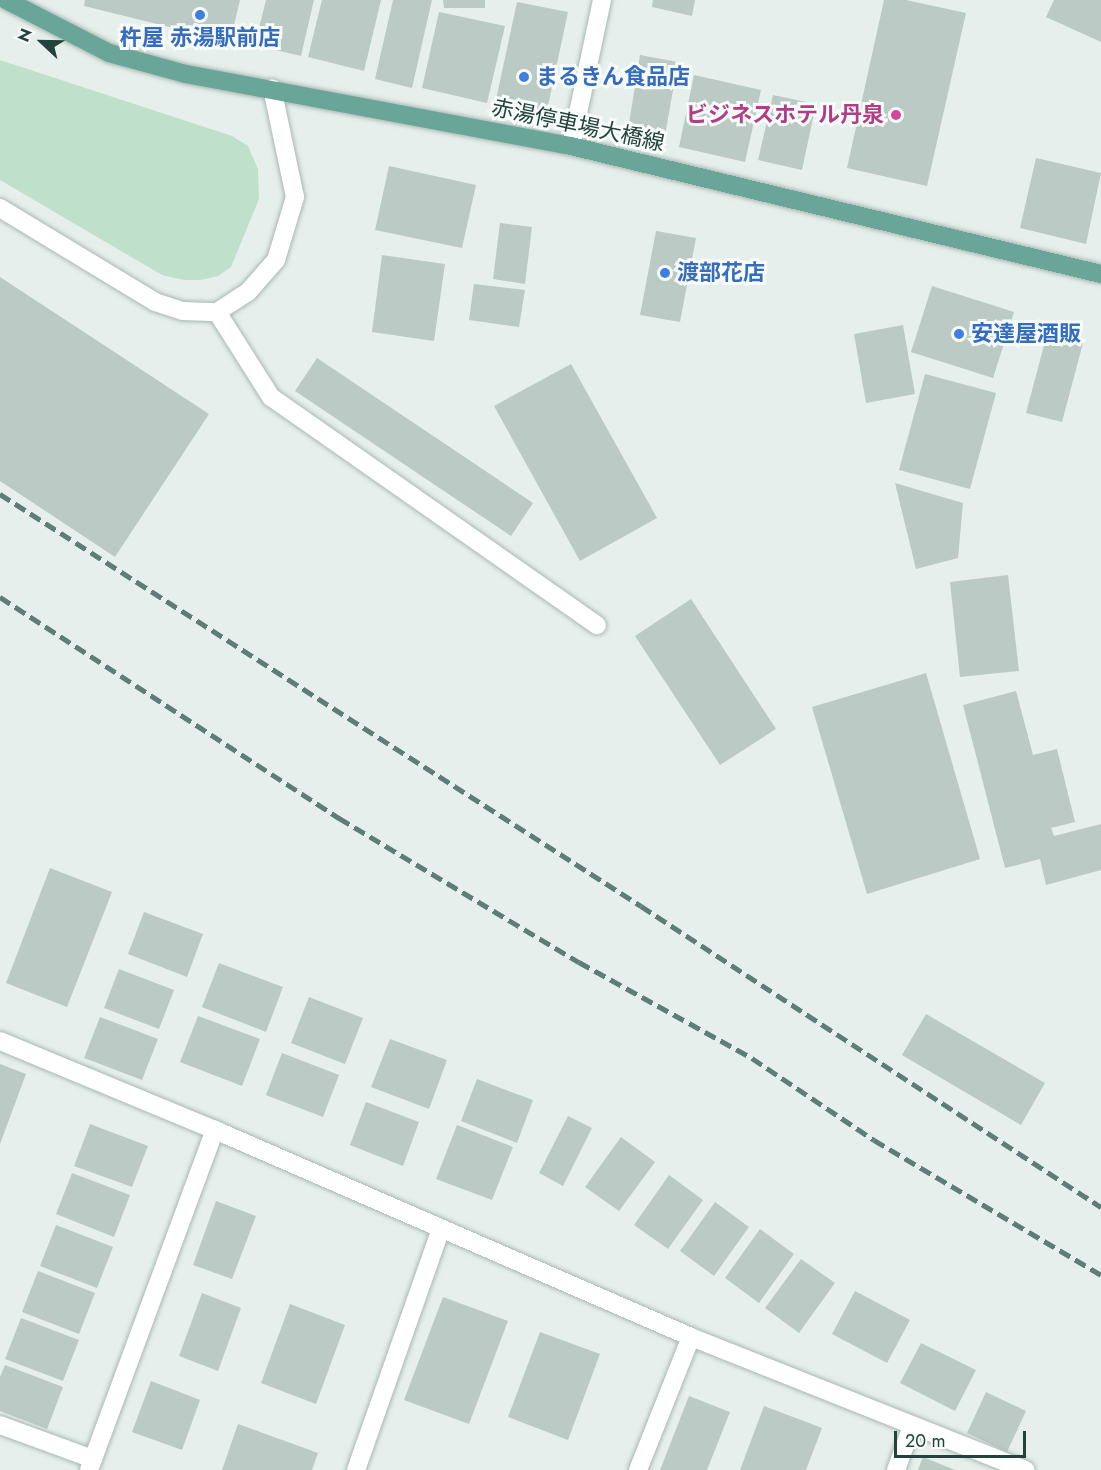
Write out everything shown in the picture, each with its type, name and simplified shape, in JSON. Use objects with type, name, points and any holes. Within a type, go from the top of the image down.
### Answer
[{"type":"main road","name":"赤湯停車場大橋線","points":[[6,0],[109,53],[186,74],[272,88],[571,146],[1101,274]]},
{"type":"street","points":[[571,146],[602,0]]},
{"type":"street","points":[[0,208],[155,302],[183,311],[217,312],[248,292],[276,260],[295,197],[272,88]]},
{"type":"street","points":[[217,312],[271,397],[597,625]]},
{"type":"street","points":[[0,1041],[214,1130],[691,1337],[1026,1470]]},
{"type":"street","points":[[0,1425],[91,1464],[214,1130]]},
{"type":"street","points":[[356,1470],[441,1229]]},
{"type":"street","points":[[638,1470],[691,1337]]},
{"type":"street","points":[[896,1470],[912,1426]]},
{"type":"green space","points":[[0,60],[232,136],[248,146],[258,169],[259,199],[231,267],[218,276],[201,280],[184,280],[162,275],[0,180]]},
{"type":"building","points":[[85,0],[240,0],[230,42],[84,6]]},
{"type":"building","points":[[266,0],[314,0],[301,56],[255,45]]},
{"type":"building","points":[[322,0],[381,0],[364,71],[308,57]]},
{"type":"building","points":[[393,0],[432,0],[412,88],[375,79]]},
{"type":"building","points":[[443,0],[485,0],[485,8],[444,8]]},
{"type":"building","points":[[653,0],[695,0],[692,16],[652,7]]},
{"type":"building","points":[[884,0],[906,0],[966,13],[927,186],[847,168]]},
{"type":"building","points":[[1054,0],[1101,0],[1101,42],[1046,17]]},
{"type":"building","points":[[517,2],[568,12],[545,120],[494,109]]},
{"type":"building","points":[[439,12],[505,26],[487,103],[422,88]]},
{"type":"building","points":[[640,55],[678,62],[664,141],[627,136]]},
{"type":"building","points":[[694,75],[761,90],[745,162],[679,147]]},
{"type":"building","points":[[773,95],[816,104],[802,170],[758,160]]},
{"type":"building","points":[[1036,158],[1101,173],[1086,244],[1020,228]]},
{"type":"building","points":[[389,166],[476,185],[462,248],[375,230]]},
{"type":"building","points":[[500,223],[532,227],[525,284],[493,279]]},
{"type":"building","points":[[656,231],[696,238],[680,322],[640,315]]},
{"type":"building","points":[[382,255],[445,264],[434,341],[372,332]]},
{"type":"building","points":[[0,277],[209,414],[115,557],[0,481]]},
{"type":"building","points":[[474,284],[525,290],[519,327],[469,320]]},
{"type":"building","points":[[932,286],[1014,312],[993,378],[911,352]]},
{"type":"building","points":[[903,325],[915,394],[866,403],[854,334]]},
{"type":"building","points":[[1047,334],[1083,343],[1062,422],[1026,413]]},
{"type":"building","points":[[317,358],[533,503],[511,536],[295,391]]},
{"type":"building","points":[[571,364],[657,518],[580,561],[494,406]]},
{"type":"building","points":[[925,374],[996,393],[970,489],[899,470]]},
{"type":"building","points":[[895,483],[963,503],[958,558],[916,569]]},
{"type":"building","points":[[1008,575],[1019,671],[960,677],[950,582]]},
{"type":"building","points":[[691,599],[776,729],[720,765],[635,636]]},
{"type":"building","points":[[926,673],[980,859],[867,894],[812,707]]},
{"type":"building","points":[[1016,691],[1033,755],[1057,749],[1075,822],[1051,828],[1054,836],[1101,824],[1101,870],[1046,885],[1040,859],[1005,868],[963,705]]},
{"type":"building","points":[[50,868],[112,892],[67,1007],[6,983]]},
{"type":"building","points":[[144,912],[203,934],[187,977],[128,954]]},
{"type":"building","points":[[219,963],[283,987],[266,1032],[202,1007]]},
{"type":"building","points":[[119,969],[174,990],[159,1029],[104,1008]]},
{"type":"building","points":[[309,997],[363,1018],[345,1064],[291,1043]]},
{"type":"building","points":[[926,1014],[1045,1083],[1021,1125],[902,1055]]},
{"type":"building","points":[[198,1016],[260,1039],[242,1086],[180,1062]]},
{"type":"building","points":[[100,1017],[158,1039],[142,1080],[84,1058]]},
{"type":"building","points":[[390,1039],[447,1060],[429,1109],[371,1087]]},
{"type":"building","points":[[282,1053],[339,1075],[323,1117],[266,1095]]},
{"type":"building","points":[[0,1064],[26,1074],[0,1144]]},
{"type":"building","points":[[477,1079],[533,1100],[517,1143],[461,1121]]},
{"type":"building","points":[[366,1102],[419,1122],[403,1166],[350,1145]]},
{"type":"building","points":[[568,1116],[592,1128],[563,1186],[539,1173]]},
{"type":"building","points":[[90,1124],[148,1146],[132,1187],[74,1166]]},
{"type":"building","points":[[457,1125],[513,1147],[492,1200],[436,1179]]},
{"type":"building","points":[[621,1137],[655,1162],[619,1211],[585,1187]]},
{"type":"building","points":[[72,1173],[130,1195],[114,1237],[56,1214]]},
{"type":"building","points":[[669,1175],[703,1200],[668,1249],[634,1225]]},
{"type":"building","points":[[216,1201],[256,1216],[232,1279],[193,1265]]},
{"type":"building","points":[[715,1202],[749,1227],[714,1276],[680,1251]]},
{"type":"building","points":[[56,1225],[113,1247],[97,1288],[40,1266]]},
{"type":"building","points":[[760,1229],[794,1254],[759,1303],[725,1278]]},
{"type":"building","points":[[801,1259],[835,1283],[799,1333],[765,1308]]},
{"type":"building","points":[[38,1271],[95,1293],[79,1334],[22,1312]]},
{"type":"building","points":[[855,1291],[910,1320],[887,1363],[832,1334]]},
{"type":"building","points":[[202,1293],[241,1308],[218,1371],[179,1356]]},
{"type":"building","points":[[443,1297],[508,1321],[469,1424],[404,1400]]},
{"type":"building","points":[[290,1304],[345,1325],[316,1404],[261,1383]]},
{"type":"building","points":[[21,1318],[79,1340],[63,1381],[5,1359]]},
{"type":"building","points":[[540,1332],[600,1354],[568,1440],[508,1417]]},
{"type":"building","points":[[921,1343],[976,1370],[955,1411],[900,1383]]},
{"type":"building","points":[[5,1365],[63,1387],[47,1429],[0,1411],[0,1377]]},
{"type":"building","points":[[151,1381],[200,1400],[182,1450],[132,1432]]},
{"type":"building","points":[[986,1392],[1026,1411],[1007,1452],[967,1433]]},
{"type":"building","points":[[689,1396],[730,1412],[707,1470],[660,1470]]},
{"type":"building","points":[[764,1406],[822,1428],[806,1470],[740,1470]]},
{"type":"building","points":[[238,1424],[318,1453],[312,1470],[222,1470]]},
{"type":"building","points":[[923,1457],[955,1470],[918,1470]]},
{"type":"railway","points":[[0,494],[641,906],[1101,1207]]},
{"type":"railway","points":[[0,597],[339,818],[579,962],[752,1058],[874,1140],[1101,1275]]},
{"type":"place","name":"杵屋 赤湯駅前店","points":[[200,15]]},
{"type":"place","name":"まるきん食品店","points":[[524,77]]},
{"type":"place","name":"ビジネスホテル丹泉","points":[[896,115]]},
{"type":"place","name":"渡部花店","points":[[665,273]]},
{"type":"place","name":"安達屋酒販","points":[[959,334]]}]
